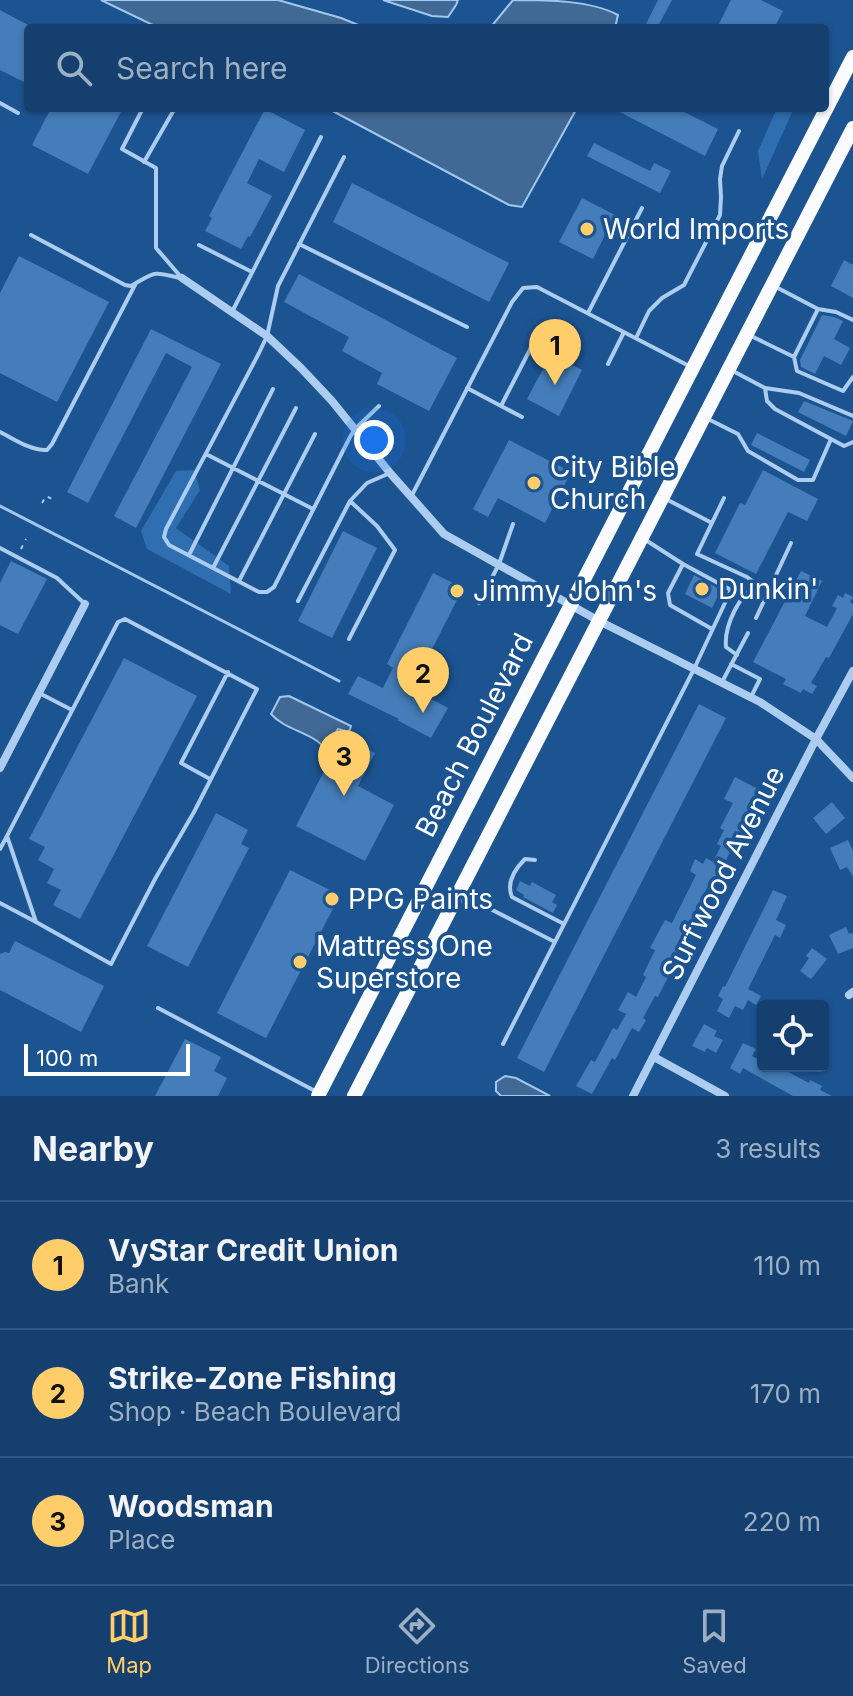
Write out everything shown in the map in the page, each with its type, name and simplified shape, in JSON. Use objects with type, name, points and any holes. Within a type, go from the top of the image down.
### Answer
[{"type":"highway","name":"Beach Boulevard","points":[[829,104],[853,57]]},
{"type":"highway","name":"Beach Boulevard","points":[[319,1094],[825,112]]},
{"type":"highway","points":[[354,1096],[851,137]]},
{"type":"street","points":[[182,278],[267,336],[311,379],[444,534],[599,621],[751,697],[816,739],[853,778]]},
{"type":"street","points":[[0,768],[85,604]]},
{"type":"street","name":"Surfwood Avenue","points":[[633,1096],[853,671]]},
{"type":"street","points":[[654,1057],[725,1096]]},
{"type":"lane","points":[[0,103],[18,113]]},
{"type":"lane","points":[[141,112],[122,149],[156,168],[156,248],[182,278]]},
{"type":"lane","points":[[144,162],[173,112]]},
{"type":"lane","points":[[636,338],[649,311],[662,298],[684,285],[720,215],[722,166],[739,131]]},
{"type":"lane","points":[[232,312],[321,137]]},
{"type":"lane","points":[[344,157],[278,286],[267,336],[166,529],[164,537],[169,545],[259,592],[267,592],[274,587],[355,429],[379,406]]},
{"type":"lane","points":[[588,313],[642,208]]},
{"type":"lane","points":[[31,235],[125,285],[131,286],[150,274],[158,273],[182,278]]},
{"type":"lane","points":[[299,244],[467,327]]},
{"type":"lane","points":[[199,245],[252,272]]},
{"type":"lane","points":[[0,432],[29,446],[47,450],[136,283]]},
{"type":"lane","points":[[772,285],[818,309],[836,312],[853,320]]},
{"type":"lane","points":[[411,497],[512,302],[523,288],[537,287],[693,368]]},
{"type":"lane","points":[[818,309],[794,357],[797,371],[843,391],[853,377]]},
{"type":"lane","points":[[501,406],[541,328]]},
{"type":"lane","points":[[608,364],[624,332]]},
{"type":"lane","points":[[747,334],[794,357]]},
{"type":"lane","points":[[729,369],[765,388],[799,393],[853,416]]},
{"type":"lane","points":[[467,388],[522,417]]},
{"type":"lane","points":[[765,388],[767,401],[775,409],[844,446],[853,442]]},
{"type":"lane","points":[[189,555],[273,389]]},
{"type":"lane","points":[[213,568],[296,408]]},
{"type":"lane","points":[[704,417],[738,434],[748,451],[798,480],[813,480],[831,439]]},
{"type":"lane","points":[[239,581],[315,434]]},
{"type":"lane","points":[[206,454],[313,509]]},
{"type":"lane","points":[[298,601],[350,501],[367,483],[390,473]]},
{"type":"lane","points":[[662,497],[712,523]]},
{"type":"lane","points":[[724,498],[697,554],[769,589]]},
{"type":"lane","points":[[349,639],[395,550],[377,526],[350,501]]},
{"type":"lane","points":[[479,603],[499,564],[513,524]]},
{"type":"lane","points":[[503,1044],[731,590],[642,538]]},
{"type":"lane","points":[[756,618],[791,543]]},
{"type":"lane","points":[[0,548],[57,578],[85,604]]},
{"type":"lane","points":[[683,564],[668,593],[670,605],[712,629]]},
{"type":"lane","points":[[737,655],[726,647],[725,637],[740,602],[749,589],[758,585]]},
{"type":"lane","points":[[0,849],[118,622],[125,619],[257,689],[111,964],[0,903]]},
{"type":"lane","points":[[722,682],[748,633]]},
{"type":"lane","points":[[731,664],[760,679],[751,697]]},
{"type":"lane","points":[[210,779],[181,763],[228,672]]},
{"type":"lane","points":[[39,693],[73,710]]},
{"type":"lane","points":[[7,836],[36,922]]},
{"type":"lane","points":[[535,860],[525,859],[519,865],[509,890],[512,897],[564,924]]},
{"type":"lane","points":[[459,893],[555,942]]},
{"type":"lane","points":[[158,1008],[319,1094]]},
{"type":"path","points":[[42,503],[46,496],[56,501]]},
{"type":"path","points":[[17,557],[26,539]]},
{"type":"shaded area","points":[[101,0],[278,0],[356,24],[151,24]]},
{"type":"shaded area","points":[[383,0],[458,0],[448,17],[432,16]]},
{"type":"shaded area","points":[[513,0],[595,6],[618,15],[616,24],[493,24]]},
{"type":"shaded area","points":[[335,112],[575,112],[522,207],[509,205]]},
{"type":"shaded area","points":[[775,112],[792,112],[762,179],[758,151]]},
{"type":"shaded area","points":[[194,470],[200,490],[176,528],[229,566],[231,594],[147,549],[141,531],[176,471]]},
{"type":"shaded area","points":[[289,696],[351,726],[349,732],[338,729],[325,749],[314,739],[271,714],[280,697]]},
{"type":"shaded area","points":[[505,1076],[516,1078],[550,1096],[501,1096],[496,1091],[496,1082]]},
{"type":"building","points":[[658,0],[672,0],[659,24],[646,24]]},
{"type":"building","points":[[731,0],[761,0],[783,11],[776,24],[719,24]]},
{"type":"building","points":[[0,10],[26,24],[24,82],[0,70]]},
{"type":"building","points":[[49,112],[121,112],[88,174],[32,145]]},
{"type":"building","points":[[263,112],[271,112],[305,130],[284,172],[259,159],[247,183],[272,196],[241,249],[205,231],[212,218],[209,216]]},
{"type":"building","points":[[620,112],[684,112],[718,129],[705,156]]},
{"type":"building","points":[[594,143],[650,171],[654,163],[671,171],[660,193],[587,156]]},
{"type":"building","points":[[352,183],[509,263],[489,302],[333,222]]},
{"type":"building","name":"World Imports","points":[[582,198],[615,215],[593,259],[559,242]]},
{"type":"building","points":[[19,256],[109,302],[57,402],[0,373],[0,293]]},
{"type":"building","points":[[844,260],[853,265],[853,298],[831,286]]},
{"type":"building","points":[[299,274],[457,358],[429,411],[377,384],[382,373],[342,351],[349,337],[284,302]]},
{"type":"building","points":[[822,315],[843,321],[834,339],[850,348],[841,365],[824,356],[815,374],[801,367],[800,360]]},
{"type":"building","points":[[151,329],[221,364],[136,528],[114,516],[192,367],[166,353],[88,503],[67,492]]},
{"type":"building","points":[[551,354],[582,370],[559,416],[527,399]]},
{"type":"building","points":[[804,401],[853,421],[846,436],[798,412]]},
{"type":"building","points":[[757,433],[810,460],[804,472],[751,445]]},
{"type":"building","points":[[509,440],[571,472],[545,523],[498,498],[488,517],[473,509]]},
{"type":"building","points":[[763,470],[818,499],[807,521],[788,512],[756,574],[715,553],[740,503],[745,505]]},
{"type":"building","points":[[343,531],[377,548],[332,638],[298,621]]},
{"type":"building","points":[[11,561],[47,579],[18,634],[0,625],[0,583]]},
{"type":"building","points":[[801,571],[822,581],[805,616],[827,627],[837,608],[832,606],[838,595],[843,598],[845,593],[853,597],[850,602],[853,604],[853,614],[811,683],[817,686],[812,694],[803,689],[801,693],[783,684],[786,679],[753,662]]},
{"type":"building","points":[[433,573],[463,588],[414,685],[424,691],[422,694],[448,708],[431,738],[348,694],[358,676],[383,688],[393,668],[387,664]]},
{"type":"building","points":[[694,575],[721,590],[712,608],[685,594]]},
{"type":"building","points":[[124,658],[197,696],[80,919],[53,905],[61,890],[47,883],[54,869],[38,860],[45,847],[29,839]]},
{"type":"building","points":[[699,704],[726,718],[544,1072],[517,1058]]},
{"type":"building","points":[[342,736],[375,753],[358,786],[394,805],[365,861],[296,826]]},
{"type":"building","points":[[735,777],[758,789],[750,804],[755,806],[712,888],[708,886],[695,911],[700,913],[658,997],[655,996],[643,1018],[646,1020],[639,1032],[632,1028],[592,1094],[576,1086],[591,1060],[595,1062],[613,1028],[617,1030],[626,1014],[618,1010],[628,992],[636,997],[655,950],[650,948],[665,920],[672,923],[696,875],[690,871],[695,859],[703,864],[706,858],[713,862],[721,846],[717,844],[724,830],[720,828],[733,803],[724,799]]},
{"type":"building","points":[[832,802],[845,818],[826,834],[813,818]]},
{"type":"building","points":[[216,813],[248,830],[241,844],[249,848],[188,967],[147,946]]},
{"type":"building","points":[[848,840],[853,851],[853,876],[847,867],[840,870],[830,848]]},
{"type":"building","points":[[290,870],[340,895],[266,1038],[217,1013]]},
{"type":"building","points":[[520,881],[530,886],[532,882],[556,895],[552,902],[557,905],[553,913],[523,897],[516,890]]},
{"type":"building","points":[[773,890],[787,896],[776,920],[786,925],[780,938],[775,935],[748,989],[761,996],[756,1005],[748,1000],[743,1010],[735,1006],[729,1018],[717,1011],[723,999],[718,996]]},
{"type":"building","points":[[846,927],[849,934],[853,933],[853,948],[838,954],[829,935]]},
{"type":"building","points":[[15,941],[104,986],[81,1032],[0,990],[0,954],[9,953]]},
{"type":"building","points":[[812,948],[827,959],[811,979],[800,971]]},
{"type":"building","points":[[704,1024],[717,1031],[714,1036],[723,1040],[716,1053],[692,1046]]},
{"type":"building","points":[[185,1039],[221,1057],[214,1071],[227,1078],[218,1096],[155,1096]]},
{"type":"building","points":[[743,1043],[756,1049],[752,1056],[757,1059],[757,1072],[788,1072],[822,1086],[820,1090],[832,1096],[793,1096],[743,1068],[740,1074],[730,1068]]},
{"type":"waterway","points":[[0,506],[339,681]]},
{"type":"place","name":"World Imports","points":[[587,229]]},
{"type":"place","name":"VyStar Credit Union","points":[[555,385]]},
{"type":"place","name":"City Bible Church","points":[[534,483]]},
{"type":"place","name":"Dunkin'","points":[[702,589]]},
{"type":"place","name":"Jimmy John's","points":[[457,591]]},
{"type":"place","name":"Strike-Zone Fishing","points":[[423,713]]},
{"type":"place","name":"Woodsman","points":[[344,796]]},
{"type":"place","name":"PPG Paints","points":[[332,899]]},
{"type":"place","name":"Mattress One Superstore","points":[[300,962]]}]
